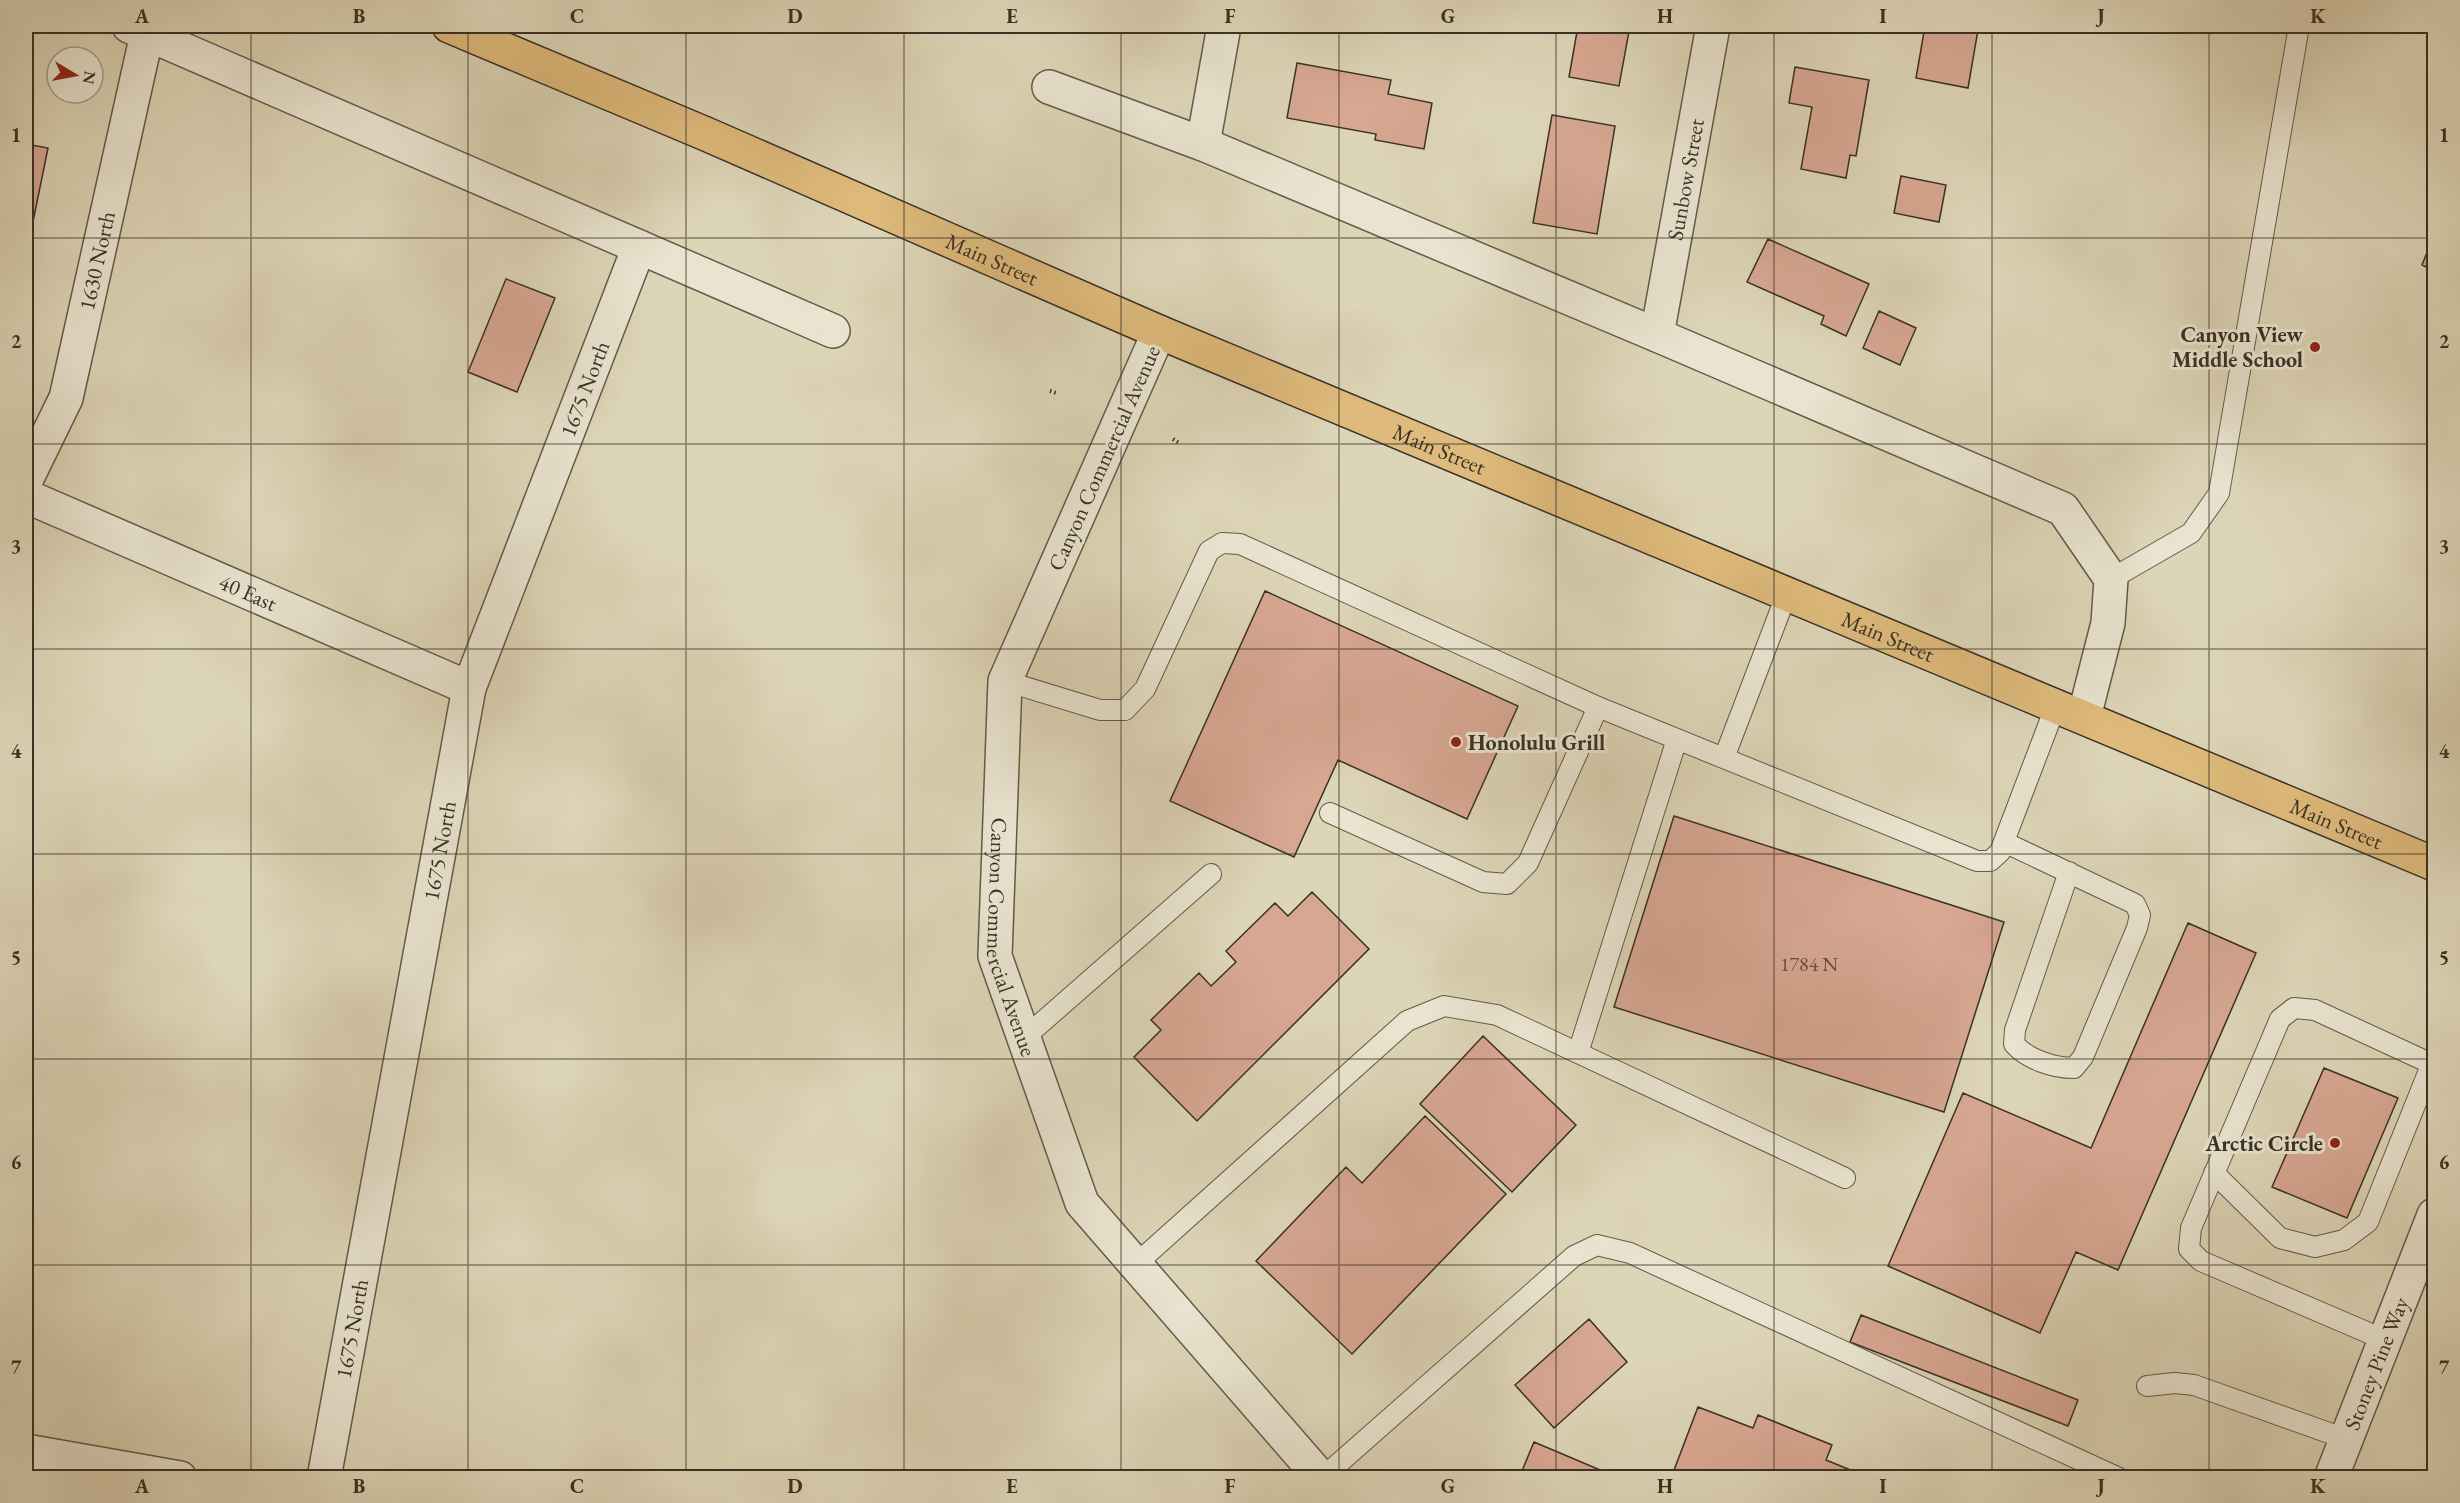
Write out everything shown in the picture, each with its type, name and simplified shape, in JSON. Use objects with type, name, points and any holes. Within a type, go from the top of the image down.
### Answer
[{"type":"main road","name":"Main Street","points":[[449,26],[485,32],[706,134],[1159,332],[2434,864]]},
{"type":"street","points":[[1203,144],[1224,26]]},
{"type":"street","name":"Sunbow Street","points":[[1657,335],[1713,26]]},
{"type":"street","points":[[138,30],[833,331]]},
{"type":"street","name":"1630 North","points":[[26,480],[66,398],[138,30]]},
{"type":"street","points":[[1049,87],[1203,144],[2063,509],[2111,579],[2108,623],[2070,711]]},
{"type":"street","name":"1675 North","points":[[324,1478],[469,688],[639,247]]},
{"type":"street","name":"Canyon Commercial Avenue","points":[[1159,332],[1005,681],[995,956],[1082,1203],[1321,1478]]},
{"type":"street","name":"40 East","points":[[26,496],[469,688]]},
{"type":"street","name":"Stoney Pine Way","points":[[2331,1478],[2434,1215]]},
{"type":"street","points":[[26,1451],[180,1478]]},
{"type":"lane","points":[[2111,579],[2191,533],[2219,493],[2300,26]]},
{"type":"lane","points":[[1005,681],[1100,710],[1125,710],[1145,689],[1209,551],[1222,543],[1240,544],[1598,707],[1977,861],[1990,861],[2000,852],[2070,711]]},
{"type":"lane","points":[[1724,758],[1787,593]]},
{"type":"lane","points":[[1330,813],[1483,882],[1508,884],[1528,863],[1598,707]]},
{"type":"lane","points":[[1578,1053],[1677,739]]},
{"type":"lane","points":[[2004,842],[2069,872],[2135,904],[2140,915],[2137,928],[2083,1057],[2074,1068],[2063,1068],[2022,1054],[2014,1044],[2015,1030],[2069,872]]},
{"type":"lane","points":[[1024,1038],[1212,874]]},
{"type":"lane","points":[[1135,1265],[1407,1021],[1444,1006],[1497,1015],[1845,1178]]},
{"type":"lane","points":[[2214,1173],[2280,1238],[2315,1247],[2344,1240],[2368,1222],[2433,1064],[2315,1010],[2294,1008],[2280,1019],[2214,1173],[2191,1228],[2189,1249],[2201,1261],[2385,1340]]},
{"type":"lane","points":[[1321,1478],[1574,1256],[1597,1245],[1630,1253],[2119,1478]]},
{"type":"lane","points":[[2147,1386],[2175,1383],[2194,1385],[2346,1439]]},
{"type":"path","points":[[1050,392],[1056,393]]},
{"type":"path","points":[[1173,440],[1179,443]]},
{"type":"building","points":[[1578,26],[1630,26],[1619,86],[1569,77]]},
{"type":"building","points":[[1822,26],[1862,26],[1861,32]]},
{"type":"building","points":[[1925,26],[1950,26],[1978,30],[1968,88],[1916,78]]},
{"type":"building","points":[[1297,63],[1391,80],[1388,94],[1432,103],[1424,149],[1375,140],[1376,134],[1287,118]]},
{"type":"building","points":[[1795,67],[1869,80],[1856,156],[1850,155],[1846,178],[1801,169],[1812,107],[1789,103]]},
{"type":"building","points":[[1552,115],[1615,126],[1597,234],[1533,223]]},
{"type":"building","points":[[26,144],[48,148],[26,256]]},
{"type":"building","points":[[1901,176],[1946,185],[1939,222],[1894,213]]},
{"type":"building","points":[[2434,235],[2434,271],[2422,265]]},
{"type":"building","points":[[1768,239],[1869,284],[1846,336],[1821,324],[1824,316],[1747,282]]},
{"type":"building","points":[[506,279],[555,298],[517,392],[468,372]]},
{"type":"building","points":[[1879,311],[1916,328],[1900,365],[1863,348]]},
{"type":"building","points":[[1265,591],[1518,706],[1467,819],[1338,760],[1294,857],[1170,801]]},
{"type":"building","points":[[1674,816],[2004,922],[1944,1112],[1614,1007]]},
{"type":"building","points":[[1312,892],[1369,949],[1197,1121],[1134,1057],[1161,1030],[1151,1020],[1199,973],[1211,986],[1236,962],[1226,951],[1275,903],[1288,916]]},
{"type":"building","points":[[2188,923],[2256,953],[2118,1270],[2076,1252],[2040,1333],[1888,1266],[1963,1093],[2091,1148]]},
{"type":"building","points":[[1483,1036],[1576,1125],[1512,1192],[1420,1104]]},
{"type":"building","name":"Arctic Circle","points":[[2324,1068],[2398,1098],[2347,1218],[2272,1187]]},
{"type":"building","points":[[1425,1116],[1506,1194],[1352,1354],[1256,1261],[1346,1167],[1362,1183]]},
{"type":"building","points":[[1861,1315],[2078,1400],[2068,1426],[1850,1342]]},
{"type":"building","points":[[1589,1319],[1627,1362],[1554,1428],[1515,1385]]},
{"type":"building","points":[[1698,1407],[1753,1428],[1758,1415],[1832,1445],[1826,1460],[1870,1478],[1671,1478]]},
{"type":"building","points":[[1534,1442],[1619,1478],[1519,1478]]},
{"type":"place","name":"Canyon View Middle School","points":[[2315,347]]},
{"type":"place","name":"Honolulu Grill","points":[[1456,742]]},
{"type":"place","name":"Arctic Circle","points":[[2335,1143]]}]
